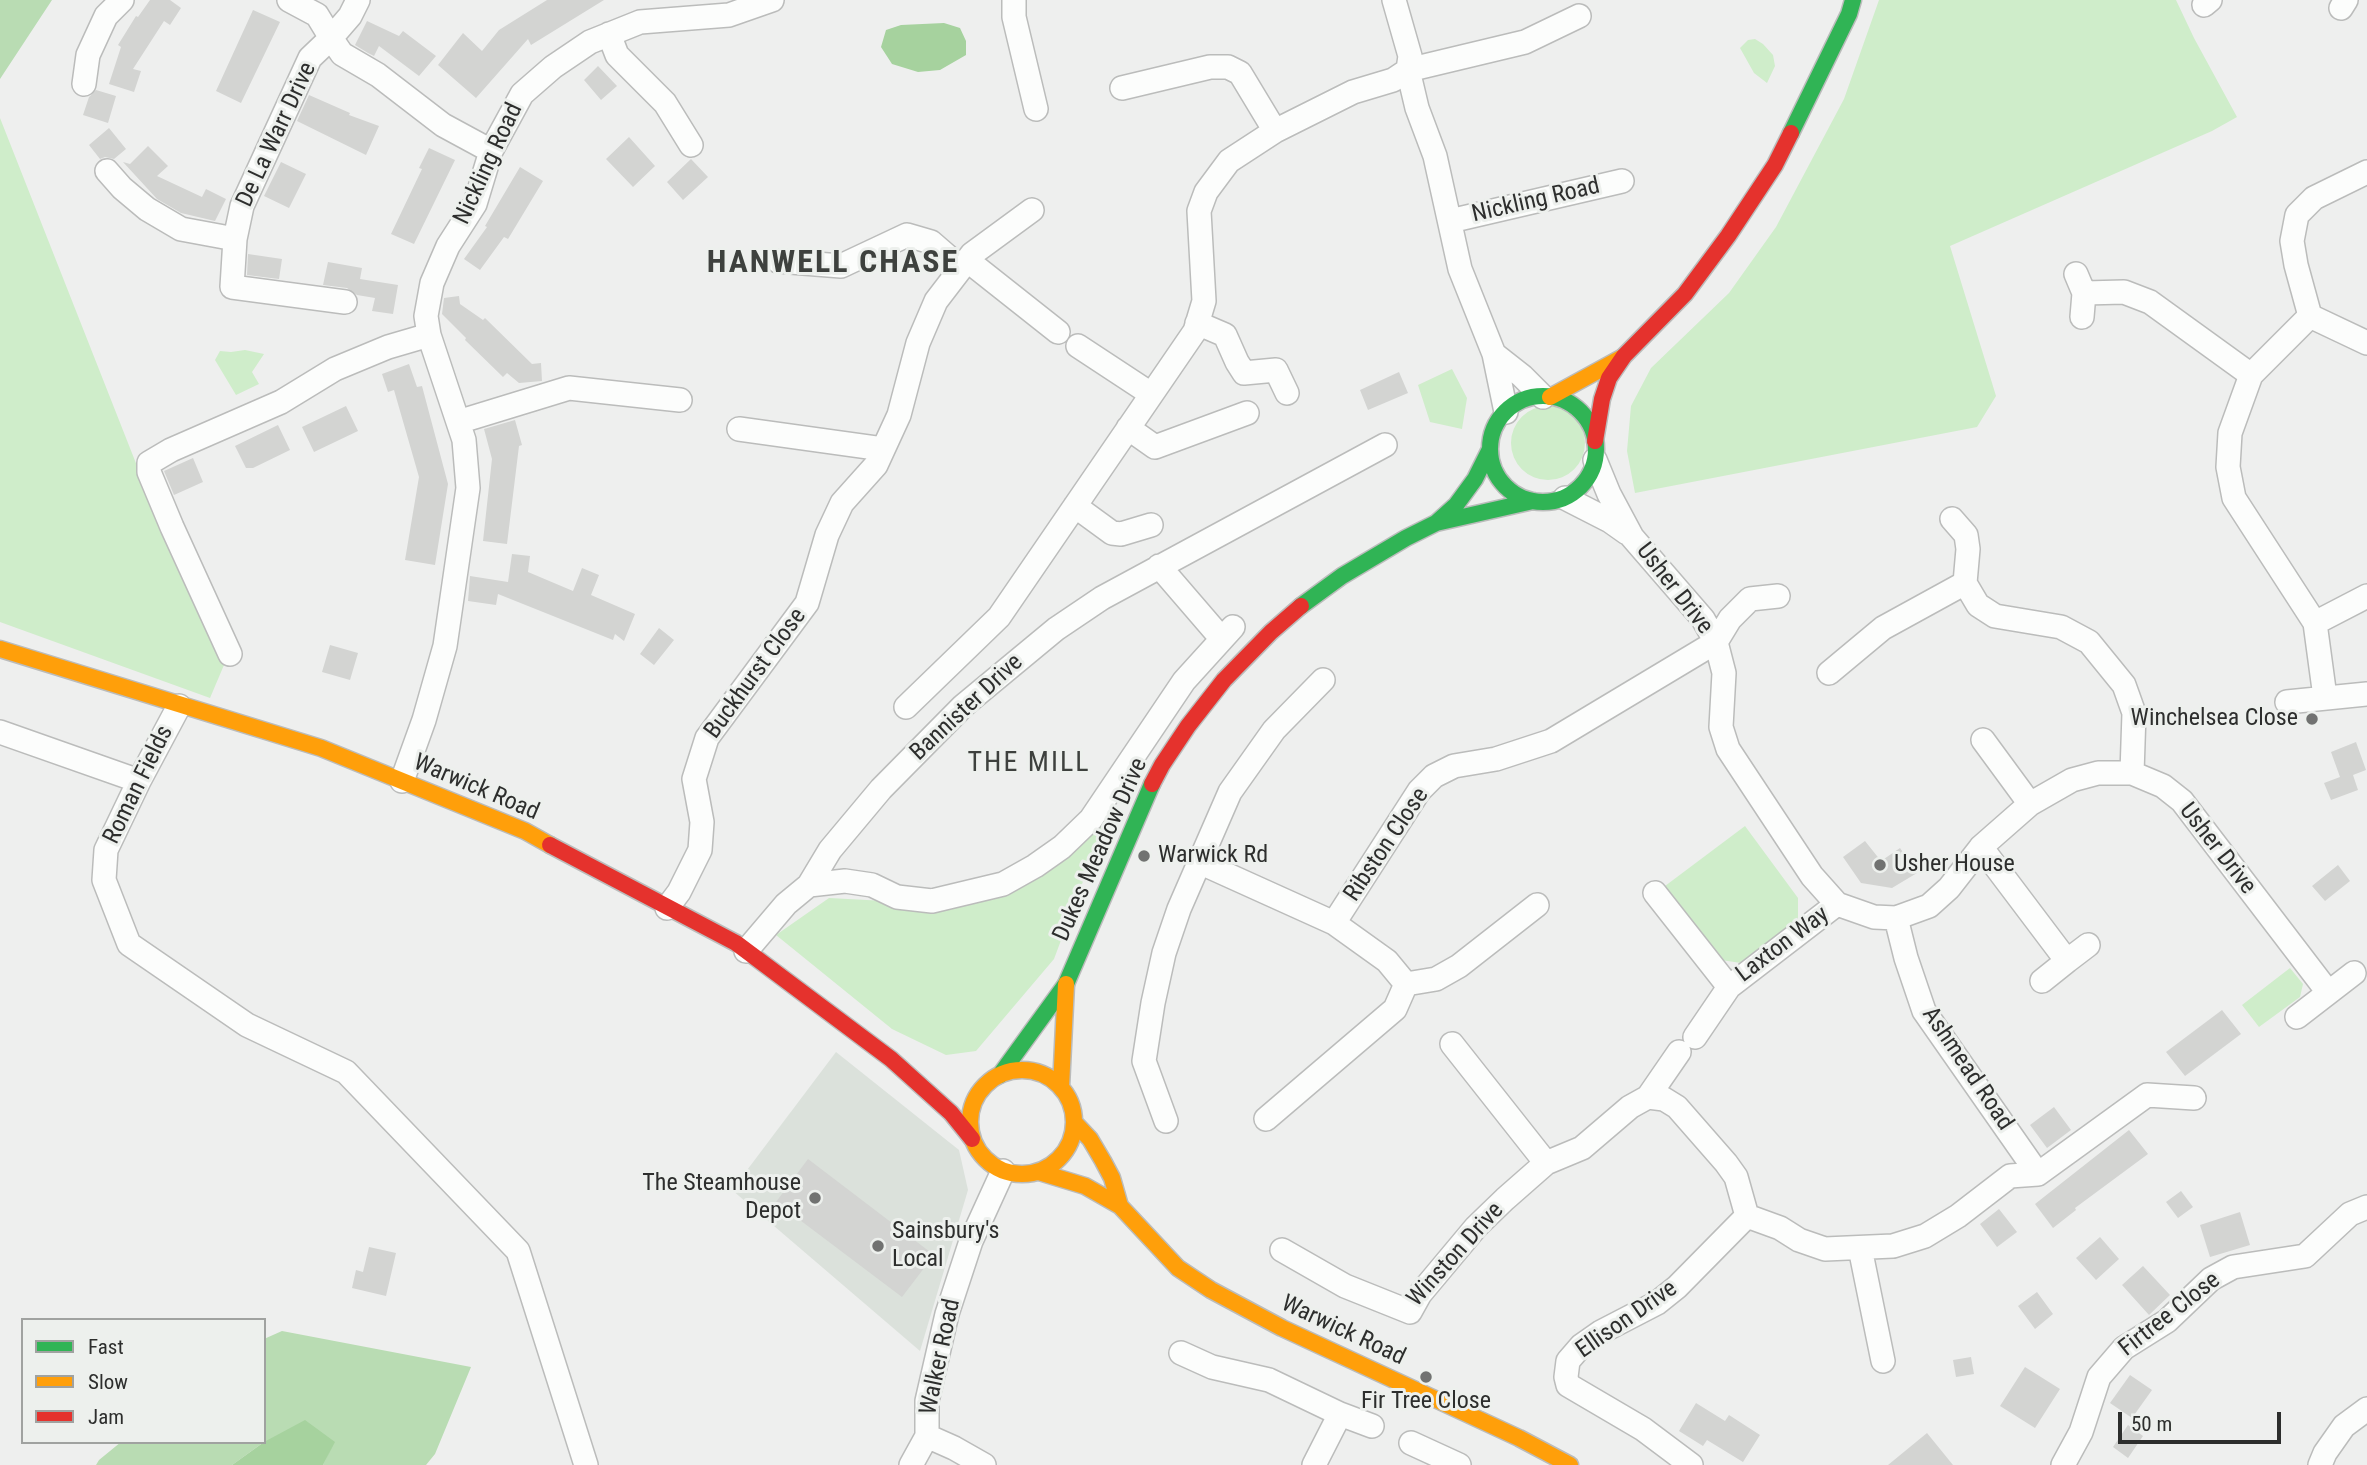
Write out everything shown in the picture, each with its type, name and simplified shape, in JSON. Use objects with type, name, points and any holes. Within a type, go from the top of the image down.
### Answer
[{"type":"main road","points":[[1624,356],[1546,397],[1524,400],[1506,412],[1494,430],[1490,449],[1492,461],[1502,483],[1521,498],[1554,501],[1564,498],[1584,482],[1589,475],[1595,450],[1602,399],[1609,377],[1624,356],[1685,294],[1775,165],[1849,15],[1853,0]]},
{"type":"main road","points":[[1546,397],[1571,404],[1583,414],[1591,427],[1595,450]]},
{"type":"main road","name":"Dukes Meadow Drive","points":[[1000,1075],[1066,985],[1141,806],[1162,765],[1224,680],[1301,606],[1342,576],[1436,523],[1456,505],[1475,479],[1490,449]]},
{"type":"main road","name":"Dukes Meadow Drive","points":[[1436,523],[1533,501]]},
{"type":"main road","name":"Warwick Road","points":[[0,649],[321,748],[525,831],[736,943],[891,1059],[951,1113],[972,1139]]},
{"type":"main road","name":"Dukes Meadow Drive","points":[[1061,1087],[1066,985]]},
{"type":"main road","name":"Warwick Road","points":[[891,1059],[931,1079],[942,1081]]},
{"type":"main road","points":[[1016,1070],[1033,1071],[1048,1077],[1061,1087],[1068,1098],[1074,1122],[1072,1138],[1065,1153],[1054,1164],[1039,1172],[1027,1174],[1003,1171],[984,1158],[972,1139],[970,1123],[975,1086],[1000,1075],[1016,1070]]},
{"type":"main road","name":"Warwick Road","points":[[1074,1122],[1090,1139],[1103,1161],[1112,1178],[1120,1206]]},
{"type":"main road","name":"Warwick Road","points":[[1039,1172],[1085,1186],[1120,1206],[1178,1268],[1211,1290],[1282,1328],[1570,1465]]},
{"type":"street","points":[[84,84],[88,55],[106,16],[122,0]]},
{"type":"street","points":[[289,0],[317,15],[331,38]]},
{"type":"street","name":"De La Warr Drive","points":[[345,302],[232,287],[235,239],[242,206],[310,58],[350,16],[358,0]]},
{"type":"street","name":"Nickling Road","points":[[402,781],[428,708],[445,646],[468,488],[464,440],[429,335],[426,316],[432,282],[448,246],[475,204],[491,152],[522,94],[590,42],[640,22],[729,15],[772,0]]},
{"type":"street","points":[[1014,0],[1014,17],[1036,109]]},
{"type":"street","name":"Nickling Road","points":[[1394,0],[1410,56],[1408,70],[1417,108],[1435,156],[1460,269],[1494,354],[1506,412]]},
{"type":"street","points":[[906,707],[999,617],[1195,331],[1203,302],[1199,211],[1206,192],[1229,161],[1275,131],[1353,92],[1393,80],[1408,70],[1525,42],[1579,16]]},
{"type":"street","points":[[609,34],[617,55],[665,103],[691,145]]},
{"type":"street","name":"De La Warr Drive","points":[[331,38],[342,54],[378,75],[443,125],[491,152]]},
{"type":"street","points":[[1122,88],[1210,67],[1228,68],[1240,73],[1275,131]]},
{"type":"street","name":"De La Warr Drive","points":[[107,171],[147,209],[181,229],[235,239]]},
{"type":"street","points":[[2310,316],[2292,241],[2297,215],[2314,198],[2367,172]]},
{"type":"street","name":"Nickling Road","points":[[1450,221],[1622,181]]},
{"type":"street","name":"Buckhurst Close","points":[[667,908],[700,850],[702,822],[694,779],[707,738],[807,603],[828,535],[842,503],[876,465],[899,415],[918,343],[936,301],[972,254],[1032,210]]},
{"type":"street","points":[[778,261],[841,266],[906,235],[931,242],[1058,332]]},
{"type":"street","points":[[2082,317],[2080,283],[2124,292],[2150,302],[2251,374]]},
{"type":"street","points":[[2310,316],[2367,343]]},
{"type":"street","points":[[2310,316],[2251,374],[2230,433],[2228,467],[2234,498],[2315,623],[2325,697]]},
{"type":"street","points":[[1197,323],[1226,335],[1244,373],[1276,370],[1287,393]]},
{"type":"street","points":[[230,654],[172,527],[149,472],[149,463],[171,450],[281,402],[335,369],[388,347],[429,335]]},
{"type":"street","points":[[1078,346],[1151,394]]},
{"type":"street","points":[[1494,354],[1546,397]]},
{"type":"street","points":[[458,422],[569,388],[680,400]]},
{"type":"street","points":[[1128,428],[1155,447],[1247,413]]},
{"type":"street","points":[[739,429],[883,449]]},
{"type":"street","name":"Bannister Drive","points":[[746,951],[786,904],[808,886],[830,850],[881,789],[963,706],[1056,629],[1101,598],[1385,444]]},
{"type":"street","name":"Usher Drive","points":[[1595,450],[1609,494],[1632,537],[1703,619],[1716,642],[1724,673],[1721,727],[1728,749],[1812,876],[1837,904],[1874,917],[1896,918],[1929,906],[1949,888],[1981,847],[2029,804],[2072,780],[2098,773],[2132,773],[2163,786],[2182,801],[2328,992]]},
{"type":"street","name":"Usher Drive","points":[[1564,498],[1610,521],[1632,537]]},
{"type":"street","points":[[1075,506],[1112,533],[1121,534],[1151,525]]},
{"type":"street","points":[[1952,519],[1966,535],[1968,549],[1965,583],[1978,605],[1995,616],[2061,627],[2089,642],[2124,685],[2134,713],[2132,773]]},
{"type":"street","points":[[808,886],[845,881],[872,885],[897,897],[932,901],[1003,884],[1062,848],[1091,819],[1184,681],[1227,632],[1158,566]]},
{"type":"street","points":[[1829,673],[1883,628],[1965,583]]},
{"type":"street","name":"Usher Drive","points":[[1716,642],[1730,619],[1750,599],[1778,596]]},
{"type":"street","points":[[2315,623],[2367,596]]},
{"type":"street","name":"Ribston Close","points":[[1406,984],[1387,961],[1334,923],[1419,791],[1434,776],[1454,766],[1496,759],[1551,741],[1716,642]]},
{"type":"street","points":[[1166,1121],[1144,1061],[1164,953],[1230,792],[1274,730],[1323,680]]},
{"type":"street","points":[[2287,702],[2367,694]]},
{"type":"street","name":"Roman Fields","points":[[179,706],[106,850],[104,880],[129,944],[247,1025],[346,1072],[518,1251],[586,1465]]},
{"type":"street","points":[[0,732],[139,781]]},
{"type":"street","points":[[1983,740],[2029,804]]},
{"type":"street","points":[[1981,847],[2067,961]]},
{"type":"street","points":[[1199,863],[1334,923]]},
{"type":"street","name":"Laxton Way","points":[[1655,893],[1729,986]]},
{"type":"street","name":"Laxton Way","points":[[1648,1097],[1729,986],[1837,904]]},
{"type":"street","points":[[1266,1119],[1395,1009],[1406,984],[1436,979],[1459,966],[1537,905]]},
{"type":"street","name":"Ashmead Road","points":[[1896,918],[1924,1011],[2038,1174]]},
{"type":"street","points":[[2042,981],[2088,945]]},
{"type":"street","points":[[2297,1017],[2354,973]]},
{"type":"street","points":[[1452,1044],[1546,1163]]},
{"type":"street","points":[[1648,1097],[1664,1099],[1677,1107],[1726,1163],[1736,1177],[1747,1216],[1780,1227],[1799,1240],[1825,1249],[1893,1246],[1925,1236],[1958,1216],[2010,1176],[2038,1174],[2147,1095],[2193,1098]]},
{"type":"street","name":"Winston Drive","points":[[1282,1250],[1345,1286],[1410,1312],[1420,1294],[1476,1227],[1546,1163],[1582,1148],[1630,1107],[1648,1097]]},
{"type":"street","name":"Walker Road","points":[[911,1465],[927,1436],[927,1401],[947,1314],[971,1241],[1003,1171]]},
{"type":"street","name":"Firtree Close","points":[[2063,1465],[2081,1432],[2099,1377],[2124,1348],[2167,1321],[2211,1279],[2233,1267],[2305,1256],[2350,1214],[2367,1207]]},
{"type":"street","name":"Ellison Drive","points":[[1691,1465],[1643,1429],[1568,1385],[1568,1361],[1581,1346],[1601,1332],[1657,1303],[1677,1287],[1747,1216]]},
{"type":"street","points":[[1860,1248],[1883,1360]]},
{"type":"street","points":[[1181,1353],[1212,1367],[1269,1380],[1372,1426]]},
{"type":"street","points":[[2320,1465],[2344,1426],[2367,1409]]},
{"type":"street","points":[[1314,1465],[1340,1414]]},
{"type":"street","points":[[927,1436],[984,1465]]},
{"type":"street","points":[[1411,1443],[1459,1465]]},
{"type":"shaded area","points":[[0,0],[52,0],[0,79]]},
{"type":"shaded area","points":[[1879,0],[2176,0],[2237,117],[2212,131],[1950,246],[1996,396],[1977,427],[1635,493],[1627,451],[1631,406],[1651,368],[1729,293],[1776,227],[1844,99]]},
{"type":"shaded area","points":[[944,23],[960,28],[966,41],[966,55],[940,70],[918,72],[892,64],[881,47],[886,30],[901,25]]},
{"type":"shaded area","points":[[1755,39],[1773,55],[1775,66],[1767,83],[1754,73],[1740,48],[1748,40]]},
{"type":"shaded area","points":[[0,118],[141,476],[224,665],[210,698],[0,622]]},
{"type":"shaded area","points":[[245,350],[264,354],[252,372],[259,384],[236,395],[215,360],[220,351]]},
{"type":"shaded area","points":[[1452,369],[1467,398],[1462,429],[1430,422],[1418,385]]},
{"type":"shaded area","points":[[1555,406],[1575,416],[1583,429],[1583,457],[1575,470],[1562,478],[1541,480],[1521,470],[1513,457],[1511,436],[1521,416],[1534,408]]},
{"type":"shaded area","points":[[1109,812],[1054,959],[976,1051],[946,1055],[892,1029],[776,935],[829,898],[961,905]]},
{"type":"shaded area","points":[[1745,826],[1798,898],[1798,921],[1741,963],[1721,960],[1665,886]]},
{"type":"shaded area","points":[[2290,968],[2303,984],[2300,997],[2259,1027],[2242,1005]]},
{"type":"shaded area","points":[[836,1052],[959,1150],[968,1190],[920,1351],[732,1190]]},
{"type":"shaded area","points":[[282,1331],[471,1367],[435,1454],[426,1465],[323,1465],[334,1442],[266,1442],[266,1338]]},
{"type":"shaded area","points":[[305,1420],[335,1442],[323,1465],[232,1465],[261,1444],[266,1444],[266,1441]]},
{"type":"shaded area","points":[[119,1444],[261,1444],[232,1465],[96,1465]]},
{"type":"building","points":[[150,0],[170,0],[181,8],[170,25],[164,21],[133,69],[141,71],[134,92],[109,84],[121,47],[118,45],[136,16],[138,17]]},
{"type":"building","points":[[547,0],[604,0],[531,45],[528,39],[476,98],[438,65],[463,33],[482,51],[499,30]]},
{"type":"building","points":[[253,10],[280,22],[241,103],[216,91]]},
{"type":"building","points":[[367,21],[399,36],[403,31],[436,56],[419,76],[379,46],[374,56],[368,53],[355,45]]},
{"type":"building","points":[[598,66],[617,86],[601,100],[584,80]]},
{"type":"building","points":[[96,90],[116,96],[108,123],[83,115],[89,97]]},
{"type":"building","points":[[309,95],[379,126],[366,155],[297,121]]},
{"type":"building","points":[[109,128],[126,149],[114,159],[100,159],[89,145]]},
{"type":"building","points":[[629,137],[655,166],[633,187],[606,159]]},
{"type":"building","points":[[148,146],[168,166],[157,176],[202,197],[206,189],[226,199],[215,221],[181,213],[157,199],[123,162],[130,164]]},
{"type":"building","points":[[429,148],[455,160],[414,244],[391,234]]},
{"type":"building","points":[[691,159],[708,177],[683,200],[667,182]]},
{"type":"building","points":[[281,162],[306,174],[289,208],[264,196]]},
{"type":"building","points":[[520,167],[543,181],[508,239],[504,237],[480,270],[464,259],[487,227],[485,226]]},
{"type":"building","points":[[248,254],[282,259],[279,279],[247,275]]},
{"type":"building","points":[[328,262],[362,268],[360,279],[398,285],[393,314],[372,311],[375,298],[357,295],[347,288],[323,285]]},
{"type":"building","points":[[459,296],[460,304],[483,320],[485,318],[532,364],[541,363],[542,381],[519,383],[507,373],[503,377],[465,340],[442,314],[444,298]]},
{"type":"building","points":[[409,364],[417,387],[422,386],[448,484],[435,565],[405,560],[419,477],[394,390],[388,392],[382,374]]},
{"type":"building","points":[[1399,372],[1408,393],[1368,410],[1360,390]]},
{"type":"building","points":[[346,406],[358,431],[314,452],[302,427]]},
{"type":"building","points":[[515,420],[522,445],[519,446],[507,544],[483,541],[492,459],[484,429]]},
{"type":"building","points":[[278,425],[290,450],[253,468],[246,468],[235,446]]},
{"type":"building","points":[[193,458],[203,482],[174,495],[164,471]]},
{"type":"building","points":[[512,554],[530,556],[528,572],[573,591],[582,568],[599,575],[591,595],[635,614],[624,641],[615,634],[613,640],[498,594],[496,605],[468,601],[470,576],[508,582]]},
{"type":"building","points":[[659,628],[674,640],[654,665],[640,654]]},
{"type":"building","points":[[330,645],[358,653],[350,680],[322,672]]},
{"type":"building","points":[[2356,742],[2366,770],[2353,775],[2358,790],[2331,800],[2324,783],[2340,777],[2331,752]]},
{"type":"building","name":"Usher House","points":[[1865,841],[1881,861],[1900,848],[1917,873],[1892,888],[1861,883],[1843,857]]},
{"type":"building","points":[[2338,865],[2350,881],[2325,901],[2312,886]]},
{"type":"building","points":[[2222,1010],[2241,1034],[2185,1076],[2166,1052]]},
{"type":"building","points":[[2054,1107],[2071,1130],[2047,1148],[2030,1125]]},
{"type":"building","points":[[2129,1130],[2148,1154],[2075,1208],[2076,1210],[2053,1228],[2035,1204]]},
{"type":"building","name":"Sainsbury's Local","points":[[808,1159],[934,1255],[902,1297],[776,1202]]},
{"type":"building","points":[[2181,1191],[2193,1207],[2178,1218],[2166,1202]]},
{"type":"building","points":[[1999,1209],[2017,1232],[1997,1247],[1980,1224]]},
{"type":"building","points":[[2240,1212],[2250,1245],[2210,1257],[2200,1225]]},
{"type":"building","points":[[2100,1237],[2119,1259],[2096,1280],[2076,1258]]},
{"type":"building","points":[[369,1247],[396,1253],[386,1296],[352,1288],[356,1270],[363,1272]]},
{"type":"building","points":[[2143,1266],[2170,1295],[2149,1315],[2122,1285]]},
{"type":"building","points":[[2037,1292],[2053,1314],[2035,1329],[2018,1306]]},
{"type":"building","points":[[1971,1357],[1974,1374],[1956,1377],[1953,1360]]},
{"type":"building","points":[[2025,1367],[2060,1389],[2035,1428],[2000,1406]]},
{"type":"building","points":[[2130,1375],[2152,1390],[2132,1418],[2110,1403]]},
{"type":"building","points":[[1696,1403],[1725,1421],[1729,1415],[1760,1435],[1743,1462],[1707,1440],[1703,1446],[1679,1431]]},
{"type":"building","points":[[2128,1425],[2143,1436],[2128,1458],[2113,1447]]},
{"type":"building","points":[[1927,1433],[1953,1465],[1888,1465]]},
{"type":"traffic: fast","points":[[1791,133],[1849,14],[1853,0]]},
{"type":"traffic: fast","points":[[1543,396],[1563,400],[1580,412],[1592,429],[1596,449],[1592,469],[1580,486],[1563,498],[1543,502],[1523,498],[1506,486],[1494,469],[1490,449],[1494,429],[1506,412],[1523,400],[1543,396]]},
{"type":"traffic: fast","points":[[1436,523],[1456,505],[1475,479],[1490,449]]},
{"type":"traffic: fast","points":[[1301,606],[1342,576],[1436,523],[1533,501]]},
{"type":"traffic: fast","points":[[1000,1075],[1066,984],[1152,784]]},
{"type":"traffic: slow","points":[[1550,397],[1623,357]]},
{"type":"traffic: slow","points":[[0,649],[321,748],[525,831],[550,845]]},
{"type":"traffic: slow","points":[[1061,1087],[1066,984]]},
{"type":"traffic: slow","points":[[1022,1070],[1042,1074],[1059,1085],[1070,1102],[1074,1122],[1070,1142],[1059,1159],[1042,1170],[1022,1174],[1002,1170],[985,1159],[974,1142],[970,1122],[974,1102],[985,1085],[1002,1074],[1022,1070]]},
{"type":"traffic: slow","points":[[1074,1122],[1090,1139],[1103,1161],[1112,1178],[1120,1206]]},
{"type":"traffic: slow","points":[[1039,1172],[1085,1186],[1120,1206],[1178,1268],[1211,1290],[1282,1328],[1519,1438],[1570,1465]]},
{"type":"traffic: jam","points":[[1595,441],[1602,399],[1609,378],[1624,356],[1685,294],[1775,165],[1791,133]]},
{"type":"traffic: jam","points":[[1152,784],[1188,726],[1224,680],[1301,606]]},
{"type":"traffic: jam","points":[[550,845],[736,943],[891,1059],[951,1113],[972,1139]]},
{"type":"place","name":"Winchelsea Close","points":[[2312,719]]},
{"type":"place","name":"Warwick Rd","points":[[1144,856]]},
{"type":"place","name":"Usher House","points":[[1880,865]]},
{"type":"place","name":"The Steamhouse Depot","points":[[815,1198]]},
{"type":"place","name":"Sainsbury's Local","points":[[878,1246]]},
{"type":"place","name":"Fir Tree Close","points":[[1426,1377]]},
{"type":"district","name":"HANWELL CHASE","points":[[833,264]]},
{"type":"district","name":"THE MILL","points":[[1029,764]]}]
